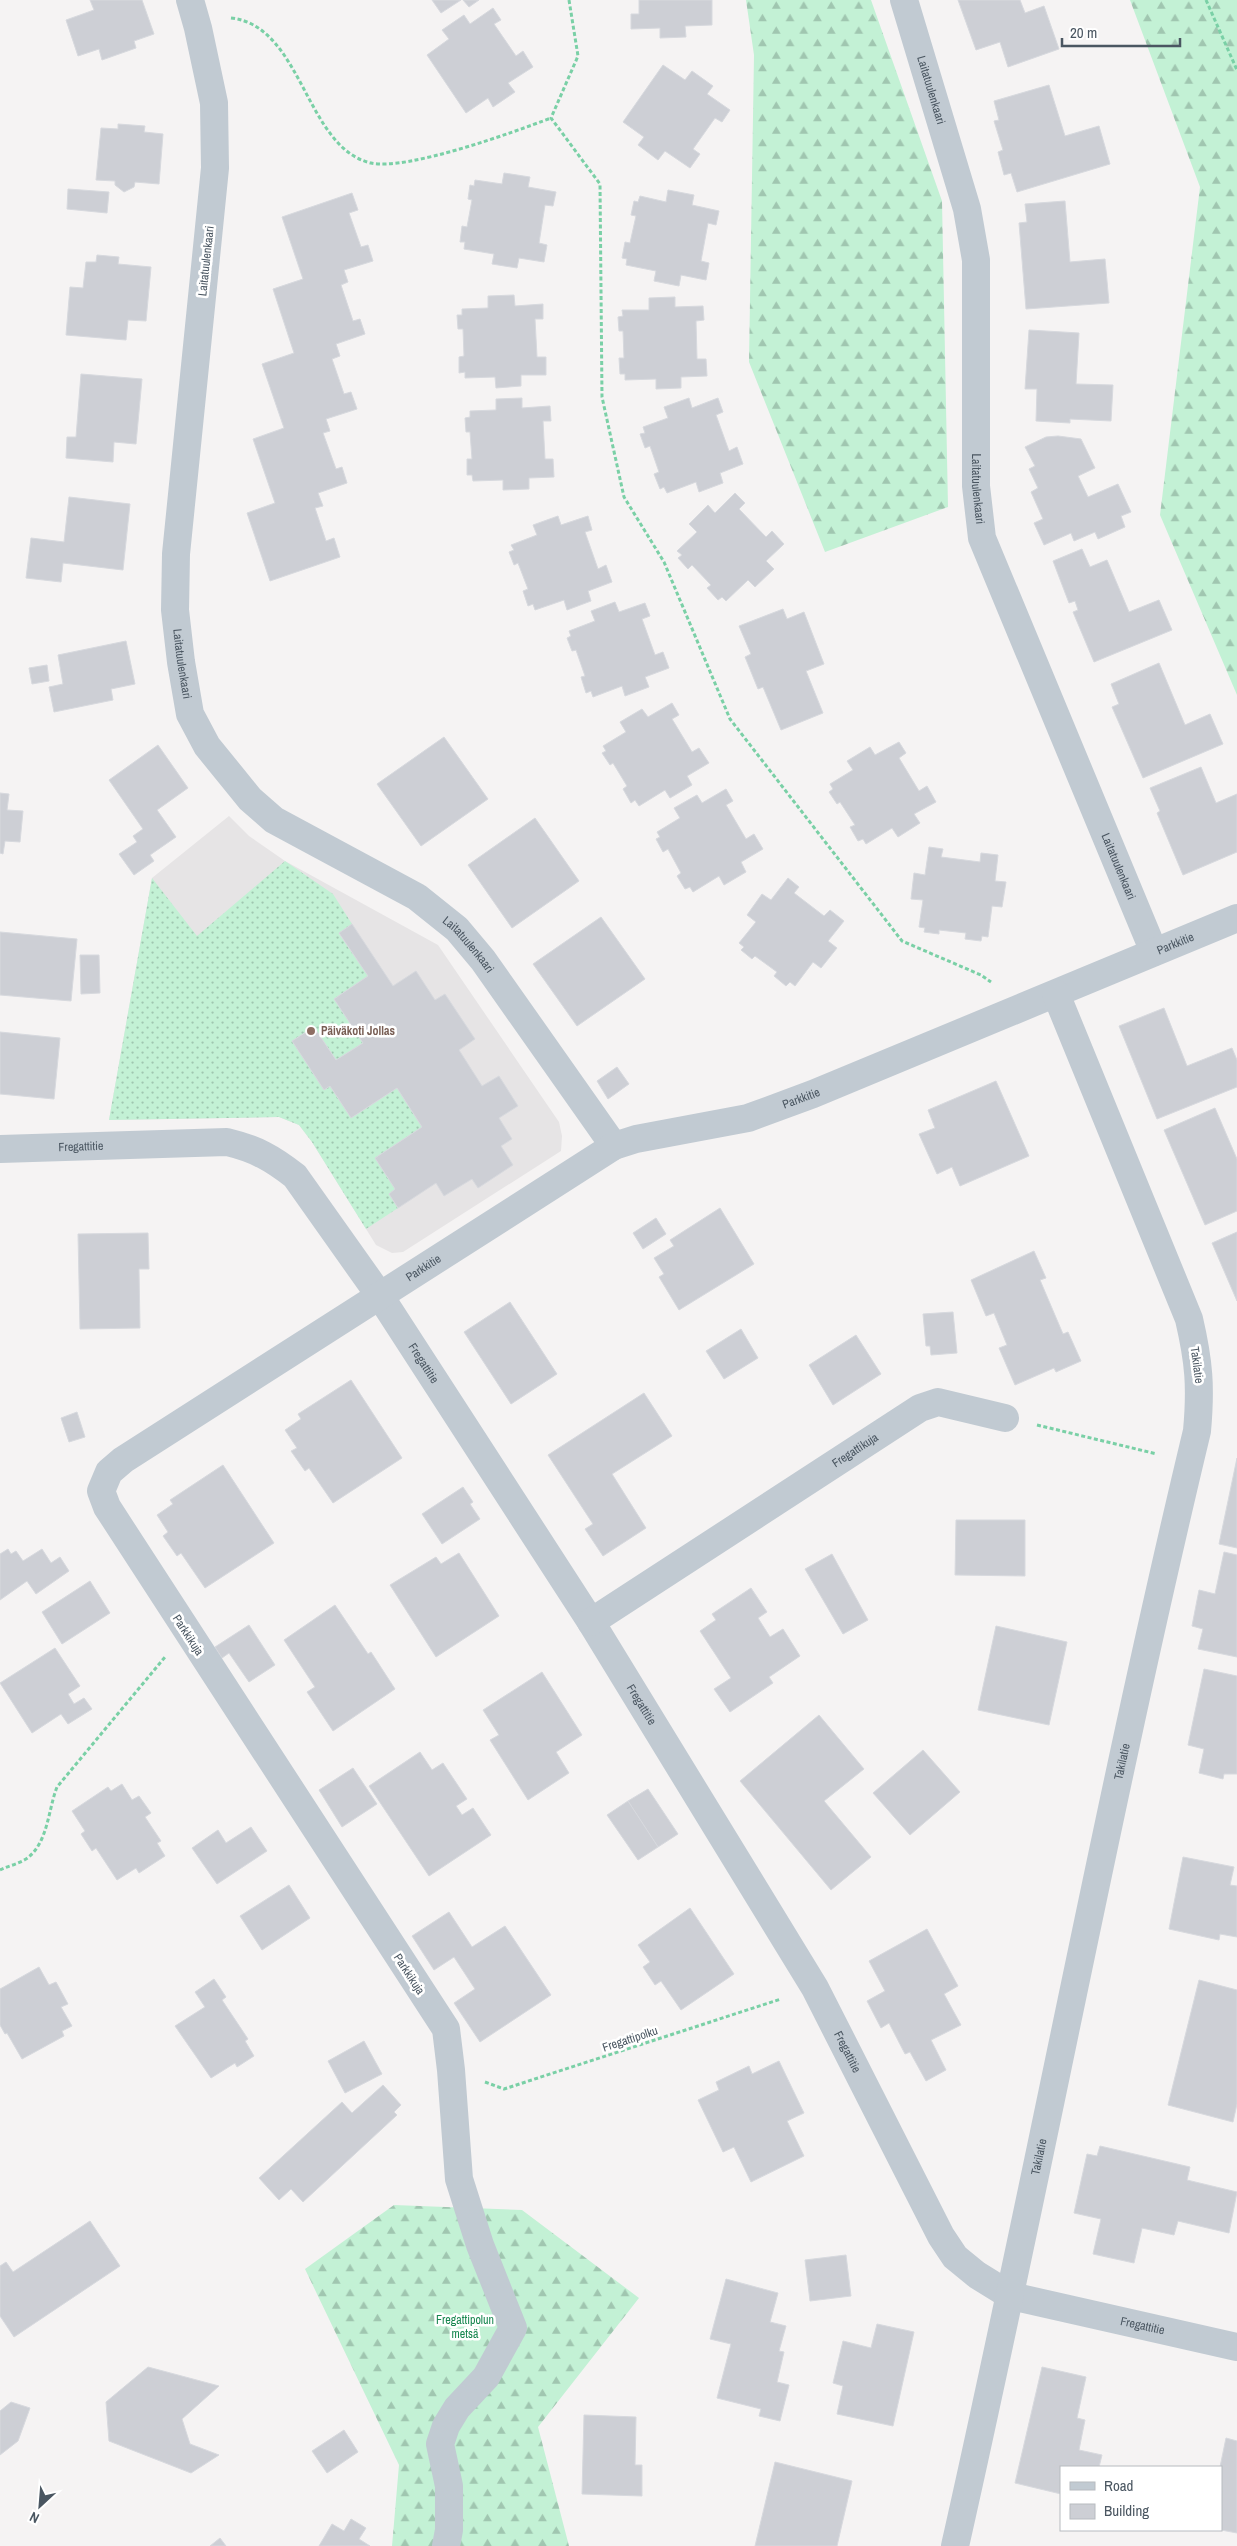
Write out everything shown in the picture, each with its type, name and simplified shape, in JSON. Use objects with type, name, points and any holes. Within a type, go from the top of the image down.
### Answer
[{"type":"street","name":"Laitatuulenkaari","points":[[904,0],[967,209],[976,260],[976,486],[982,538],[1154,952]]},
{"type":"street","name":"Laitatuulenkaari","points":[[193,10],[214,103],[215,168],[176,554],[174,610],[190,714],[207,746],[229,774],[250,799],[274,820],[416,897],[457,929],[483,960],[614,1146]]},
{"type":"street","name":"Parkkitie","points":[[380,1296],[614,1146],[636,1139],[748,1118],[814,1094],[1237,918]]},
{"type":"street","name":"Takilatie","points":[[955,2546],[1011,2296],[1060,2047],[1197,1431],[1201,1392],[1198,1357],[1189,1319],[1056,994]]},
{"type":"street","name":"Fregattitie","points":[[0,1149],[227,1142],[253,1148],[277,1162],[295,1176],[380,1296],[591,1622],[815,1988],[941,2236],[955,2257],[977,2275],[1011,2296],[1237,2347]]},
{"type":"street","name":"Parkkikuja","points":[[380,1296],[122,1460],[109,1472],[101,1491],[107,1507],[186,1631],[446,2029],[459,2179],[480,2245],[513,2328],[486,2377],[457,2408],[446,2426],[440,2444],[449,2486],[449,2530],[446,2546]]},
{"type":"street","name":"Fregattikuja","points":[[591,1622],[920,1408],[938,1402],[1005,1418]]},
{"type":"path","points":[[193,10],[233,18],[252,25],[267,36],[281,48],[322,122],[344,151],[371,163],[400,164],[506,135],[551,118],[578,56],[569,0]]},
{"type":"path","points":[[1206,0],[1237,70]]},
{"type":"path","points":[[551,118],[600,184],[602,398],[624,497],[664,562],[730,719],[902,941],[981,975],[994,984]]},
{"type":"path","points":[[1005,1418],[1150,1452]]},
{"type":"path","points":[[0,1870],[27,1858],[44,1835],[57,1787],[186,1631]]},
{"type":"path","name":"Fregattipolku","points":[[451,2070],[504,2089],[815,1988]]},
{"type":"shaded area","name":"Päiväkoti Jollas","points":[[229,816],[249,836],[285,861],[438,945],[559,1122],[562,1136],[561,1151],[403,1252],[392,1253],[376,1245],[312,1142],[299,1125],[279,1117],[109,1120],[152,878]]},
{"type":"green space","points":[[746,0],[871,0],[942,201],[948,507],[825,552],[749,362],[754,55]]},
{"type":"green space","points":[[1130,0],[1237,0],[1237,695],[1160,515],[1200,187]]},
{"type":"green space","points":[[285,861],[333,894],[352,924],[339,934],[368,976],[334,999],[363,1043],[336,1060],[314,1027],[293,1041],[324,1090],[330,1086],[351,1118],[397,1088],[422,1127],[375,1158],[395,1189],[389,1194],[398,1208],[366,1229],[312,1142],[299,1125],[279,1117],[109,1120],[152,878],[197,936]]},
{"type":"green space","name":"Fregattipolun metsä","points":[[394,2205],[522,2210],[639,2298],[538,2427],[569,2546],[392,2546],[399,2465],[305,2269]]},
{"type":"building","points":[[90,0],[142,0],[154,34],[134,41],[136,48],[102,60],[99,49],[78,56],[66,20],[94,10]]},
{"type":"building","points":[[432,0],[461,0],[441,13]]},
{"type":"building","points":[[463,0],[479,0],[469,7]]},
{"type":"building","points":[[639,0],[712,0],[712,25],[685,26],[686,37],[660,38],[660,28],[631,29],[631,14],[639,14]]},
{"type":"building","points":[[958,0],[1020,0],[1025,13],[1044,6],[1059,49],[1008,67],[1000,42],[976,50]]},
{"type":"building","points":[[493,8],[501,20],[494,24],[516,56],[523,51],[533,67],[508,83],[515,92],[493,107],[488,98],[466,113],[427,55],[449,39],[442,30],[464,15],[470,24]]},
{"type":"building","points":[[663,65],[685,80],[692,71],[713,86],[707,94],[730,110],[722,122],[715,118],[693,149],[700,154],[690,168],[665,151],[658,160],[638,145],[644,137],[623,122]]},
{"type":"building","points":[[1049,85],[1065,136],[1099,126],[1110,164],[1017,192],[1011,173],[1004,175],[998,152],[1003,150],[994,121],[999,120],[994,101]]},
{"type":"building","points":[[118,124],[145,126],[144,132],[163,134],[159,184],[135,182],[134,187],[124,192],[115,185],[115,181],[96,180],[101,128],[118,129]]},
{"type":"building","points":[[504,173],[530,177],[528,187],[556,192],[553,206],[545,205],[539,243],[547,245],[544,262],[519,258],[517,268],[492,264],[494,254],[464,249],[465,242],[460,242],[462,226],[467,227],[472,200],[468,199],[470,185],[474,186],[475,180],[502,184]]},
{"type":"building","points":[[68,189],[109,192],[107,213],[67,209]]},
{"type":"building","points":[[668,190],[694,195],[692,205],[719,211],[716,225],[708,223],[701,261],[709,263],[706,280],[681,275],[679,286],[654,281],[656,271],[626,265],[627,259],[622,258],[625,242],[630,243],[636,216],[631,215],[634,201],[638,202],[640,196],[666,202]]},
{"type":"building","points":[[352,193],[358,210],[349,213],[361,247],[368,245],[373,261],[344,270],[348,282],[341,285],[353,321],[360,319],[365,334],[336,344],[340,356],[332,359],[344,394],[351,392],[357,409],[326,419],[330,431],[323,433],[336,469],[342,467],[347,483],[318,493],[323,506],[315,508],[326,541],[334,538],[340,557],[270,581],[247,513],[275,503],[253,439],[284,428],[262,364],[294,353],[273,289],[303,279],[282,217]]},
{"type":"building","points":[[1065,201],[1070,262],[1105,259],[1109,303],[1026,309],[1019,223],[1027,222],[1025,204]]},
{"type":"building","points":[[97,255],[119,257],[118,264],[151,267],[146,321],[128,320],[126,340],[66,335],[70,287],[83,288],[86,262],[96,262]]},
{"type":"building","points":[[514,295],[515,306],[543,304],[543,319],[535,319],[537,357],[546,357],[546,375],[521,375],[521,386],[496,388],[495,377],[465,378],[465,372],[459,373],[459,357],[464,356],[463,329],[458,329],[457,315],[462,315],[462,309],[488,308],[488,296]]},
{"type":"building","points":[[675,297],[675,307],[703,306],[704,320],[696,321],[697,359],[706,359],[707,376],[681,377],[681,388],[656,389],[656,379],[625,380],[625,374],[620,374],[619,358],[624,358],[623,331],[619,331],[618,317],[623,316],[622,310],[649,310],[649,298]]},
{"type":"building","points":[[1029,330],[1079,333],[1076,384],[1113,385],[1111,421],[1070,419],[1070,423],[1036,421],[1037,389],[1025,389]]},
{"type":"building","points":[[81,374],[142,379],[136,444],[114,442],[113,462],[66,458],[67,437],[76,437]]},
{"type":"building","points":[[522,398],[522,408],[550,406],[551,421],[543,421],[545,459],[553,459],[554,477],[529,478],[529,489],[503,490],[503,480],[473,481],[472,475],[467,475],[467,459],[472,459],[470,432],[466,432],[465,418],[470,417],[470,411],[496,410],[496,399]]},
{"type":"building","points":[[689,398],[692,408],[718,398],[723,412],[716,415],[729,451],[737,447],[743,464],[720,473],[723,483],[699,492],[696,482],[667,493],[664,487],[660,489],[654,474],[659,472],[650,446],[645,448],[640,434],[645,433],[643,427],[668,418],[664,407]]},
{"type":"building","points":[[1058,436],[1081,439],[1095,468],[1078,476],[1088,497],[1118,484],[1131,512],[1121,516],[1125,527],[1098,539],[1095,532],[1074,541],[1071,533],[1044,545],[1034,523],[1043,519],[1031,492],[1038,488],[1029,469],[1035,466],[1025,447],[1046,437]]},
{"type":"building","points":[[735,493],[745,503],[739,509],[766,537],[772,531],[784,544],[766,561],[774,569],[755,587],[748,580],[726,601],[722,597],[718,600],[707,588],[711,585],[692,565],[688,569],[678,558],[682,555],[677,551],[697,532],[689,524],[708,505],[715,513]]},
{"type":"building","points":[[69,497],[130,504],[123,570],[63,563],[61,582],[26,578],[31,538],[64,542]]},
{"type":"building","points":[[558,516],[561,525],[588,516],[592,530],[585,532],[598,569],[606,565],[612,582],[588,591],[591,601],[567,610],[564,600],[535,610],[533,604],[528,606],[523,591],[528,589],[518,563],[514,565],[509,552],[514,550],[511,545],[537,535],[533,525]]},
{"type":"building","points":[[1082,549],[1090,567],[1107,560],[1129,612],[1159,600],[1172,630],[1094,662],[1073,612],[1078,610],[1075,601],[1069,603],[1053,561]]},
{"type":"building","points":[[615,602],[619,612],[645,603],[650,616],[642,619],[655,655],[663,652],[669,668],[645,677],[649,687],[625,696],[622,686],[593,697],[591,691],[586,693],[581,677],[585,676],[576,650],[572,651],[567,638],[571,636],[569,631],[595,621],[591,611]]},
{"type":"building","points":[[783,609],[787,619],[804,612],[824,664],[806,671],[823,713],[781,730],[763,687],[758,689],[745,657],[751,654],[739,626]]},
{"type":"building","points":[[126,641],[135,684],[111,689],[113,700],[54,712],[49,687],[63,684],[58,655]]},
{"type":"building","points":[[1159,663],[1185,725],[1210,714],[1223,744],[1143,778],[1112,707],[1119,704],[1111,684]]},
{"type":"building","points":[[47,665],[49,681],[32,684],[29,668]]},
{"type":"building","points":[[672,703],[679,715],[672,719],[692,752],[699,748],[709,763],[687,776],[692,785],[670,798],[665,790],[639,806],[635,800],[631,803],[623,789],[627,786],[613,763],[610,765],[602,753],[606,751],[603,746],[626,732],[620,722],[642,709],[648,717]]},
{"type":"building","points":[[444,737],[488,799],[421,846],[377,784]]},
{"type":"building","points":[[899,742],[906,753],[899,758],[919,791],[927,786],[936,802],[914,814],[920,823],[898,837],[892,828],[866,844],[863,839],[858,841],[850,827],[855,825],[840,802],[837,804],[829,792],[833,789],[830,784],[853,770],[847,761],[870,747],[875,755]]},
{"type":"building","points":[[158,745],[188,788],[157,810],[176,837],[150,855],[154,861],[134,875],[119,854],[137,842],[133,836],[143,829],[109,780]]},
{"type":"building","points":[[1201,767],[1216,803],[1237,794],[1237,852],[1183,875],[1157,813],[1160,811],[1150,788]]},
{"type":"building","points":[[726,789],[733,801],[726,805],[746,839],[754,834],[763,849],[741,862],[746,872],[724,885],[719,876],[693,892],[690,887],[685,889],[677,876],[681,873],[668,849],[663,852],[656,839],[660,837],[657,832],[680,818],[674,808],[697,795],[702,803]]},
{"type":"building","points":[[0,793],[9,794],[7,810],[23,811],[20,842],[5,841],[3,854],[0,853]]},
{"type":"building","points":[[535,818],[579,881],[512,928],[468,865]]},
{"type":"building","points":[[929,847],[943,849],[941,857],[980,862],[981,853],[998,855],[995,881],[1006,882],[1002,907],[992,906],[988,937],[982,936],[981,941],[965,939],[966,933],[939,930],[939,934],[924,932],[925,928],[919,927],[923,900],[911,899],[914,873],[925,875]]},
{"type":"building","points":[[788,878],[799,887],[794,893],[824,916],[830,910],[844,921],[828,941],[837,948],[821,968],[813,962],[795,986],[790,982],[786,986],[774,976],[777,972],[755,956],[752,959],[741,950],[744,947],[739,943],[756,922],[747,915],[762,894],[771,900]]},
{"type":"building","points":[[601,917],[645,979],[577,1026],[533,964]]},
{"type":"building","points":[[352,924],[393,986],[416,971],[435,1000],[445,994],[475,1039],[459,1050],[482,1086],[499,1076],[518,1106],[499,1118],[512,1139],[501,1146],[513,1165],[478,1188],[472,1179],[444,1196],[436,1183],[398,1208],[389,1194],[395,1189],[375,1158],[422,1127],[397,1088],[351,1118],[330,1086],[324,1090],[292,1041],[314,1027],[336,1060],[363,1043],[334,999],[368,976],[339,933]]},
{"type":"building","points":[[0,932],[77,939],[71,1001],[0,995]]},
{"type":"building","points":[[80,955],[99,955],[100,993],[81,994]]},
{"type":"building","points":[[1164,1008],[1187,1066],[1232,1048],[1237,1060],[1237,1087],[1157,1119],[1119,1026]]},
{"type":"building","points":[[0,1032],[60,1038],[54,1099],[0,1094]]},
{"type":"building","points":[[617,1067],[629,1084],[608,1099],[597,1081]]},
{"type":"building","points":[[996,1081],[1029,1156],[960,1186],[952,1167],[937,1174],[919,1134],[935,1128],[928,1110]]},
{"type":"building","points":[[1215,1108],[1237,1159],[1237,1211],[1205,1225],[1164,1130]]},
{"type":"building","points":[[720,1208],[754,1264],[679,1310],[659,1277],[664,1274],[654,1258],[674,1246],[670,1240]]},
{"type":"building","points":[[656,1218],[666,1234],[643,1249],[633,1233]]},
{"type":"building","points":[[1237,1232],[1237,1301],[1212,1243]]},
{"type":"building","points":[[148,1233],[149,1269],[139,1269],[140,1328],[80,1329],[78,1234]]},
{"type":"building","points":[[1034,1251],[1046,1278],[1040,1280],[1063,1334],[1068,1332],[1081,1361],[1056,1372],[1054,1368],[1015,1385],[999,1348],[1007,1345],[994,1313],[986,1316],[971,1280]]},
{"type":"building","points":[[510,1302],[557,1374],[511,1404],[464,1332]]},
{"type":"building","points":[[953,1312],[957,1353],[931,1355],[930,1346],[926,1346],[923,1314]]},
{"type":"building","points":[[741,1329],[758,1358],[724,1379],[706,1351]]},
{"type":"building","points":[[856,1335],[881,1374],[833,1405],[809,1365]]},
{"type":"building","points":[[351,1380],[402,1458],[333,1503],[309,1468],[305,1471],[291,1451],[297,1448],[285,1430],[301,1419],[298,1414]]},
{"type":"building","points":[[644,1393],[672,1436],[612,1474],[646,1528],[603,1556],[585,1529],[593,1524],[548,1455]]},
{"type":"building","points":[[77,1412],[85,1437],[69,1442],[61,1418]]},
{"type":"building","points":[[1237,1458],[1237,1548],[1219,1544]]},
{"type":"building","points":[[223,1465],[274,1543],[205,1588],[181,1553],[177,1556],[163,1536],[168,1532],[157,1515],[173,1504],[170,1500]]},
{"type":"building","points":[[463,1487],[473,1502],[470,1504],[480,1519],[442,1544],[422,1514]]},
{"type":"building","points":[[956,1520],[1025,1520],[1025,1576],[955,1575]]},
{"type":"building","points":[[8,1549],[11,1554],[16,1551],[23,1561],[42,1549],[51,1563],[60,1557],[69,1571],[36,1594],[27,1581],[0,1600],[0,1554]]},
{"type":"building","points":[[1224,1552],[1237,1555],[1237,1657],[1198,1649],[1203,1629],[1192,1626],[1199,1590],[1215,1594]]},
{"type":"building","points":[[459,1553],[499,1616],[436,1657],[390,1585],[436,1557],[441,1564]]},
{"type":"building","points":[[832,1554],[868,1620],[843,1634],[805,1569]]},
{"type":"building","points":[[90,1581],[110,1613],[62,1644],[42,1612]]},
{"type":"building","points":[[751,1588],[767,1612],[758,1618],[770,1637],[783,1629],[800,1656],[769,1677],[773,1683],[730,1712],[714,1689],[731,1678],[700,1631],[716,1620],[712,1614]]},
{"type":"building","points":[[335,1605],[368,1654],[371,1652],[395,1689],[333,1731],[307,1692],[315,1687],[284,1640]]},
{"type":"building","points":[[249,1625],[275,1665],[249,1682],[229,1653],[222,1658],[215,1647]]},
{"type":"building","points":[[996,1626],[1067,1642],[1049,1725],[978,1710]]},
{"type":"building","points":[[55,1648],[80,1686],[68,1694],[74,1704],[84,1698],[92,1709],[68,1724],[61,1714],[32,1733],[0,1683]]},
{"type":"building","points":[[1204,1669],[1237,1676],[1237,1774],[1224,1774],[1223,1779],[1199,1773],[1204,1749],[1188,1745]]},
{"type":"building","points":[[542,1672],[582,1735],[556,1752],[569,1773],[528,1800],[490,1740],[499,1735],[483,1710]]},
{"type":"building","points":[[819,1715],[864,1769],[824,1801],[871,1857],[831,1890],[740,1781]]},
{"type":"building","points":[[923,1750],[960,1792],[910,1835],[873,1793]]},
{"type":"building","points":[[420,1752],[432,1770],[443,1763],[467,1799],[456,1806],[462,1815],[473,1808],[491,1835],[429,1876],[369,1786]]},
{"type":"building","points":[[353,1768],[377,1804],[342,1827],[319,1790]]},
{"type":"building","points":[[122,1784],[132,1800],[139,1796],[151,1813],[145,1817],[161,1841],[157,1843],[165,1856],[139,1873],[136,1868],[117,1880],[96,1848],[92,1851],[81,1834],[85,1831],[72,1811],[108,1787],[111,1791]]},
{"type":"building","points":[[648,1789],[678,1834],[658,1847],[628,1801]]},
{"type":"building","points":[[628,1801],[658,1847],[638,1860],[607,1815]]},
{"type":"building","points":[[251,1827],[267,1851],[217,1884],[192,1848],[218,1830],[226,1843]]},
{"type":"building","points":[[1183,1857],[1234,1867],[1230,1885],[1237,1886],[1237,1937],[1220,1934],[1219,1940],[1169,1929]]},
{"type":"building","points":[[289,1885],[310,1918],[262,1950],[240,1916]]},
{"type":"building","points":[[690,1908],[734,1974],[681,2010],[661,1981],[655,1985],[643,1967],[650,1962],[638,1945]]},
{"type":"building","points":[[449,1912],[472,1947],[505,1926],[551,1995],[480,2042],[454,2003],[475,1989],[454,1957],[434,1970],[412,1936]]},
{"type":"building","points":[[927,1929],[958,1986],[944,1994],[961,2025],[931,2040],[946,2070],[926,2081],[910,2052],[905,2054],[889,2023],[881,2028],[867,2001],[885,1991],[869,1961]]},
{"type":"building","points":[[39,1967],[49,1985],[56,1982],[68,2004],[61,2007],[72,2026],[62,2031],[64,2036],[22,2059],[7,2033],[5,2034],[0,2025],[0,1989]]},
{"type":"building","points":[[214,1979],[226,1997],[222,2000],[248,2039],[245,2041],[254,2056],[237,2067],[235,2063],[211,2078],[175,2026],[205,2007],[195,1992]]},
{"type":"building","points":[[1199,1980],[1237,1990],[1237,2104],[1233,2122],[1168,2105]]},
{"type":"building","points":[[364,2041],[382,2074],[345,2093],[328,2061]]},
{"type":"building","points":[[779,2061],[804,2113],[787,2121],[804,2156],[751,2182],[734,2147],[723,2152],[698,2100],[719,2090],[716,2082],[749,2066],[752,2074]]},
{"type":"building","points":[[383,2085],[401,2105],[394,2112],[397,2115],[303,2202],[291,2189],[279,2200],[259,2178],[342,2102],[352,2113]]},
{"type":"building","points":[[1100,2146],[1190,2167],[1187,2180],[1237,2192],[1229,2233],[1178,2221],[1174,2235],[1142,2228],[1134,2263],[1093,2254],[1101,2219],[1074,2213],[1087,2154],[1097,2156]]},
{"type":"building","points":[[90,2221],[120,2266],[14,2337],[0,2316],[0,2266],[6,2262],[13,2272]]},
{"type":"building","points":[[846,2255],[851,2296],[810,2301],[805,2260]]},
{"type":"building","points":[[726,2279],[778,2293],[770,2322],[786,2326],[779,2351],[784,2352],[777,2382],[789,2385],[780,2421],[759,2416],[761,2409],[717,2398],[731,2344],[710,2339]]},
{"type":"building","points":[[877,2324],[914,2332],[893,2426],[837,2414],[843,2386],[833,2383],[843,2341],[871,2348]]},
{"type":"building","points":[[148,2367],[219,2386],[182,2419],[190,2444],[219,2455],[191,2473],[109,2441],[106,2402]]},
{"type":"building","points":[[1042,2367],[1086,2377],[1077,2418],[1085,2420],[1079,2450],[1102,2455],[1099,2466],[1060,2466],[1060,2494],[1015,2483]]},
{"type":"building","points":[[11,2402],[30,2408],[18,2441],[0,2455],[0,2411]]},
{"type":"building","points":[[584,2415],[636,2417],[635,2465],[642,2465],[642,2496],[582,2494]]},
{"type":"building","points":[[344,2430],[358,2452],[327,2473],[312,2451]]},
{"type":"building","points":[[1226,2438],[1237,2441],[1237,2533],[1222,2530],[1222,2466],[1220,2466]]},
{"type":"building","points":[[775,2462],[852,2481],[837,2546],[755,2546]]},
{"type":"building","points":[[351,2519],[366,2528],[359,2539],[370,2546],[319,2546],[332,2524],[344,2531]]},
{"type":"building","points":[[220,2538],[226,2546],[210,2546]]},
{"type":"place","name":"Päiväkoti Jollas","points":[[311,1031]]}]
